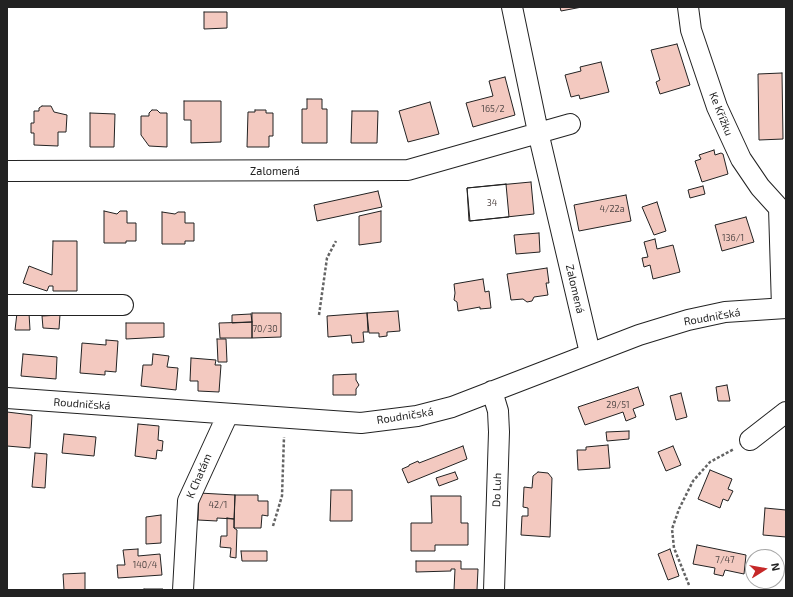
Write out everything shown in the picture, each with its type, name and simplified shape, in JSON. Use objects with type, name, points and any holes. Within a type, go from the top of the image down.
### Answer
[{"type":"street","name":"Zalomená","points":[[512,7],[538,132],[590,353]]},
{"type":"street","name":"Ke Křížku","points":[[688,7],[691,30],[720,114],[741,159],[760,187],[783,202],[784,308]]},
{"type":"street","points":[[538,132],[570,124]]},
{"type":"street","name":"Zalomená","points":[[7,171],[408,170],[538,132]]},
{"type":"street","points":[[7,305],[123,305]]},
{"type":"street","name":"Roudničská","points":[[7,398],[361,423],[417,416],[452,407],[590,353],[639,335],[688,320],[726,312],[784,308]]},
{"type":"street","name":"Do Luh","points":[[492,391],[498,411],[499,432],[494,590]]},
{"type":"street","points":[[750,440],[786,412]]},
{"type":"street","name":"K Chatám","points":[[184,590],[188,501],[228,414]]},
{"type":"path","points":[[319,315],[327,258],[336,241]]},
{"type":"path","points":[[273,526],[282,496],[285,418]]},
{"type":"path","points":[[689,585],[674,548],[672,529],[679,510],[693,481],[710,462],[750,440]]},
{"type":"building","points":[[560,7],[582,7],[561,11]]},
{"type":"building","points":[[204,12],[227,12],[227,28],[204,29]]},
{"type":"building","points":[[677,44],[690,85],[660,94],[656,82],[660,80],[651,50]]},
{"type":"building","points":[[601,62],[609,92],[580,99],[579,95],[571,97],[565,75],[581,71],[580,67]]},
{"type":"building","points":[[782,73],[783,139],[759,140],[758,74]]},
{"type":"building","points":[[505,77],[515,115],[473,127],[466,103],[493,96],[489,81]]},
{"type":"building","points":[[307,99],[322,99],[322,109],[327,109],[327,143],[302,143],[302,109],[307,109]]},
{"type":"building","points":[[184,101],[221,101],[221,142],[191,143],[191,120],[184,120]]},
{"type":"building","points":[[430,102],[439,134],[408,142],[399,111]]},
{"type":"building","points":[[42,106],[51,106],[54,112],[67,115],[66,132],[58,132],[58,146],[34,145],[34,133],[31,133],[31,123],[34,123],[34,111],[39,111],[39,108]]},
{"type":"building","points":[[152,110],[157,110],[160,113],[167,113],[167,147],[149,146],[141,135],[141,116],[149,116],[149,113]]},
{"type":"building","points":[[255,110],[266,110],[266,113],[273,113],[273,136],[269,136],[269,147],[247,147],[248,112],[255,112]]},
{"type":"building","points":[[352,111],[378,111],[377,143],[351,143]]},
{"type":"building","points":[[90,113],[115,114],[114,147],[90,147]]},
{"type":"building","points":[[714,150],[715,155],[721,153],[723,154],[728,174],[702,182],[695,161],[701,159],[699,155]]},
{"type":"building","points":[[531,182],[534,214],[470,221],[467,188]]},
{"type":"building","points":[[506,184],[509,217],[469,221],[467,188]]},
{"type":"building","points":[[703,186],[705,194],[690,198],[688,190]]},
{"type":"building","points":[[378,191],[382,207],[317,221],[314,205]]},
{"type":"building","points":[[626,195],[631,221],[579,231],[574,205]]},
{"type":"building","points":[[657,202],[666,231],[654,235],[642,207]]},
{"type":"building","points":[[104,211],[117,214],[120,211],[127,211],[127,223],[136,223],[136,241],[126,241],[126,243],[104,243]]},
{"type":"building","points":[[381,211],[381,242],[359,245],[359,216]]},
{"type":"building","points":[[162,212],[175,214],[178,212],[185,212],[185,223],[194,223],[194,241],[185,241],[185,244],[162,244]]},
{"type":"building","points":[[746,217],[754,242],[722,251],[715,225]]},
{"type":"building","points":[[539,233],[540,252],[516,254],[514,235]]},
{"type":"building","points":[[655,239],[657,249],[673,245],[680,272],[653,279],[650,265],[644,267],[642,258],[648,257],[644,242]]},
{"type":"building","points":[[53,241],[77,241],[77,291],[53,291],[53,286],[49,286],[47,291],[23,283],[29,266],[52,275]]},
{"type":"building","points":[[547,268],[549,283],[546,283],[548,295],[534,297],[532,301],[527,302],[523,299],[511,300],[507,274]]},
{"type":"building","points":[[483,279],[485,292],[489,291],[491,308],[480,309],[480,307],[458,311],[457,302],[454,300],[454,284]]},
{"type":"building","points":[[398,311],[400,331],[387,332],[387,336],[379,337],[379,333],[369,333],[367,313]]},
{"type":"building","points":[[17,313],[29,313],[30,330],[15,330]]},
{"type":"building","points":[[252,313],[281,313],[281,337],[252,338]]},
{"type":"building","points":[[367,313],[368,332],[363,332],[364,342],[352,343],[351,335],[328,337],[327,316]]},
{"type":"building","points":[[251,314],[252,322],[232,323],[232,315]]},
{"type":"building","points":[[60,315],[59,329],[43,328],[42,316]]},
{"type":"building","points":[[252,322],[252,338],[220,338],[219,323]]},
{"type":"building","points":[[126,323],[164,323],[164,337],[126,339]]},
{"type":"building","points":[[217,339],[226,339],[227,362],[218,362]]},
{"type":"building","points":[[106,340],[118,341],[116,372],[105,371],[105,375],[80,373],[82,343],[106,345]]},
{"type":"building","points":[[23,354],[57,357],[56,379],[21,376]]},
{"type":"building","points":[[153,354],[169,356],[167,367],[178,368],[176,390],[141,386],[143,365],[152,365]]},
{"type":"building","points":[[191,358],[216,360],[215,365],[221,365],[219,392],[198,391],[198,381],[190,381]]},
{"type":"building","points":[[356,374],[356,380],[359,385],[356,389],[356,395],[333,395],[333,375]]},
{"type":"building","points":[[727,385],[730,401],[718,401],[716,387]]},
{"type":"building","points":[[638,387],[644,405],[633,409],[636,417],[626,421],[623,412],[585,425],[578,407]]},
{"type":"building","points":[[681,393],[687,417],[676,420],[670,396]]},
{"type":"building","points":[[7,412],[32,415],[30,448],[7,446]]},
{"type":"building","points":[[138,424],[159,426],[158,440],[163,441],[162,451],[157,450],[156,459],[135,456]]},
{"type":"building","points":[[629,431],[629,439],[607,441],[606,432]]},
{"type":"building","points":[[64,434],[96,437],[94,456],[62,453]]},
{"type":"building","points":[[608,445],[610,468],[578,470],[577,450],[586,450],[586,447]]},
{"type":"building","points":[[463,446],[467,459],[408,483],[402,469],[418,461],[419,463]]},
{"type":"building","points":[[673,446],[681,465],[666,471],[658,452]]},
{"type":"building","points":[[35,453],[47,454],[45,488],[32,487]]},
{"type":"building","points":[[710,470],[732,479],[728,489],[733,491],[728,501],[723,499],[720,508],[698,499]]},
{"type":"building","points":[[455,472],[458,479],[439,486],[436,478]]},
{"type":"building","points":[[538,472],[548,473],[552,478],[550,537],[521,535],[522,516],[528,516],[528,508],[523,507],[524,487],[532,488],[533,476]]},
{"type":"building","points":[[331,490],[352,490],[352,521],[330,521]]},
{"type":"building","points":[[199,493],[235,495],[234,519],[217,518],[217,521],[198,520]]},
{"type":"building","points":[[235,495],[258,495],[258,501],[268,501],[268,516],[262,515],[261,528],[234,528]]},
{"type":"building","points":[[431,496],[461,496],[461,523],[468,523],[468,545],[435,545],[435,551],[411,551],[411,523],[432,523]]},
{"type":"building","points":[[765,508],[786,510],[786,537],[763,535]]},
{"type":"building","points":[[161,515],[161,543],[146,544],[146,517]]},
{"type":"building","points":[[227,518],[234,519],[234,528],[237,530],[236,558],[230,557],[231,548],[220,547],[221,536],[227,536]]},
{"type":"building","points":[[697,545],[745,555],[744,574],[725,570],[723,576],[714,574],[715,568],[693,564]]},
{"type":"building","points":[[138,549],[138,556],[160,554],[162,575],[118,578],[117,565],[125,565],[123,550]]},
{"type":"building","points":[[670,549],[679,576],[668,580],[658,554]]},
{"type":"building","points":[[241,551],[267,551],[267,561],[242,561]]},
{"type":"building","points":[[416,561],[461,561],[461,569],[478,569],[477,590],[454,590],[455,569],[451,569],[451,571],[416,572]]},
{"type":"building","points":[[85,573],[85,590],[64,590],[63,574]]},
{"type":"building","points":[[163,589],[163,590],[144,590]]}]
